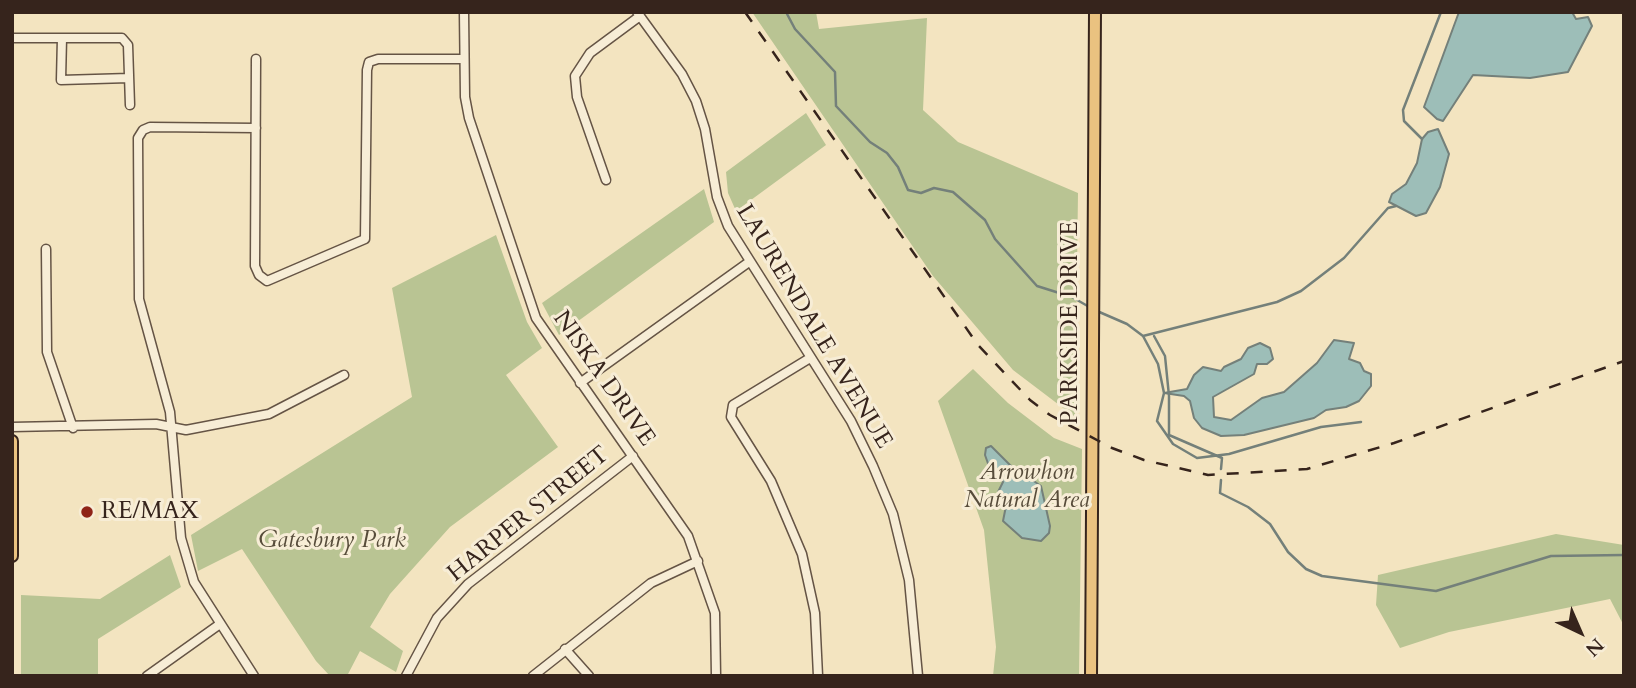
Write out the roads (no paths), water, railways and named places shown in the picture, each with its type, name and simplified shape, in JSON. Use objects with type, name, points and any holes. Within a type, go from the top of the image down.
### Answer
[{"type":"main road","name":"PARKSIDE DRIVE","points":[[1091,676],[1095,12]]},
{"type":"main road","points":[[12,441],[12,556]]},
{"type":"street","name":"NISKA DRIVE","points":[[464,12],[465,97],[472,128],[536,318],[682,526],[698,561],[715,613],[716,676]]},
{"type":"street","points":[[606,180],[577,97],[575,76],[590,53],[639,14]]},
{"type":"street","name":"LAURENDALE AVENUE","points":[[639,14],[682,74],[696,101],[705,129],[719,206],[749,262],[851,421],[893,514],[909,580],[918,676]]},
{"type":"street","points":[[12,38],[122,38],[128,45],[130,106]]},
{"type":"street","points":[[62,38],[61,80],[129,78]]},
{"type":"street","points":[[256,59],[255,266],[262,279],[271,281],[365,239],[369,62],[378,58],[464,59]]},
{"type":"street","points":[[254,676],[194,582],[181,538],[172,427],[139,299],[138,138],[143,130],[150,127],[256,128]]},
{"type":"street","points":[[46,249],[47,352],[73,428]]},
{"type":"street","points":[[580,383],[749,262]]},
{"type":"street","points":[[810,358],[733,405],[731,417],[771,481],[802,554],[815,614],[818,676]]},
{"type":"street","points":[[16,427],[73,428],[156,424],[186,430],[269,414],[344,374]]},
{"type":"street","name":"HARPER STREET","points":[[406,676],[436,618],[468,583],[633,456]]},
{"type":"street","points":[[533,676],[651,583],[698,561]]},
{"type":"street","points":[[147,676],[220,624]]},
{"type":"street","points":[[565,649],[589,676]]},
{"type":"water","points":[[1459,12],[1572,12],[1576,19],[1588,17],[1592,26],[1568,72],[1530,78],[1473,75],[1443,121],[1424,107]]},
{"type":"water","points":[[1438,129],[1449,154],[1440,187],[1426,213],[1416,216],[1389,202],[1392,194],[1406,184],[1417,163],[1422,139],[1428,132]]},
{"type":"water","points":[[1334,340],[1354,343],[1349,359],[1360,363],[1364,371],[1371,374],[1371,386],[1359,401],[1346,407],[1326,410],[1314,418],[1244,435],[1221,436],[1202,428],[1194,418],[1190,401],[1184,396],[1164,393],[1187,389],[1194,375],[1203,367],[1221,371],[1241,359],[1248,348],[1260,343],[1270,348],[1273,359],[1267,364],[1257,364],[1254,374],[1213,397],[1214,417],[1231,420],[1262,398],[1284,392],[1317,363]]},
{"type":"water","points":[[991,446],[1010,465],[1041,486],[1050,526],[1049,533],[1041,541],[1022,538],[1003,521],[1007,501],[1003,494],[998,492],[1003,482],[1001,477],[991,472],[985,455],[986,448]]},
{"type":"waterway","points":[[786,12],[795,29],[835,72],[836,106],[870,142],[887,153],[898,167],[908,190],[921,193],[934,188],[953,192],[985,220],[995,239],[1037,286],[1072,297],[1091,308]]},
{"type":"waterway","points":[[1422,139],[1404,121],[1403,110],[1441,12]]},
{"type":"waterway","points":[[1097,311],[1127,324],[1143,336],[1277,302],[1301,291],[1344,258],[1388,208],[1396,206]]},
{"type":"waterway","points":[[1143,336],[1158,364],[1164,393],[1157,421],[1173,444],[1197,458],[1229,454],[1321,427],[1361,422]]},
{"type":"waterway","points":[[1154,336],[1165,356],[1169,435],[1222,458],[1221,469]]},
{"type":"waterway","points":[[1221,480],[1220,493],[1248,507],[1270,524],[1288,552],[1306,569],[1322,576],[1436,591],[1551,556],[1624,555]]},
{"type":"railway","points":[[745,12],[978,345],[1030,400],[1050,415],[1112,448],[1144,460],[1208,475],[1307,469],[1394,443],[1624,361]]},
{"type":"place","name":"RE/MAX","points":[[87,512]]},
{"type":"park label","name":"Arrowhon Natural Area","points":[[1027,487]]},
{"type":"park label","name":"Gatesbury Park","points":[[332,541]]}]
